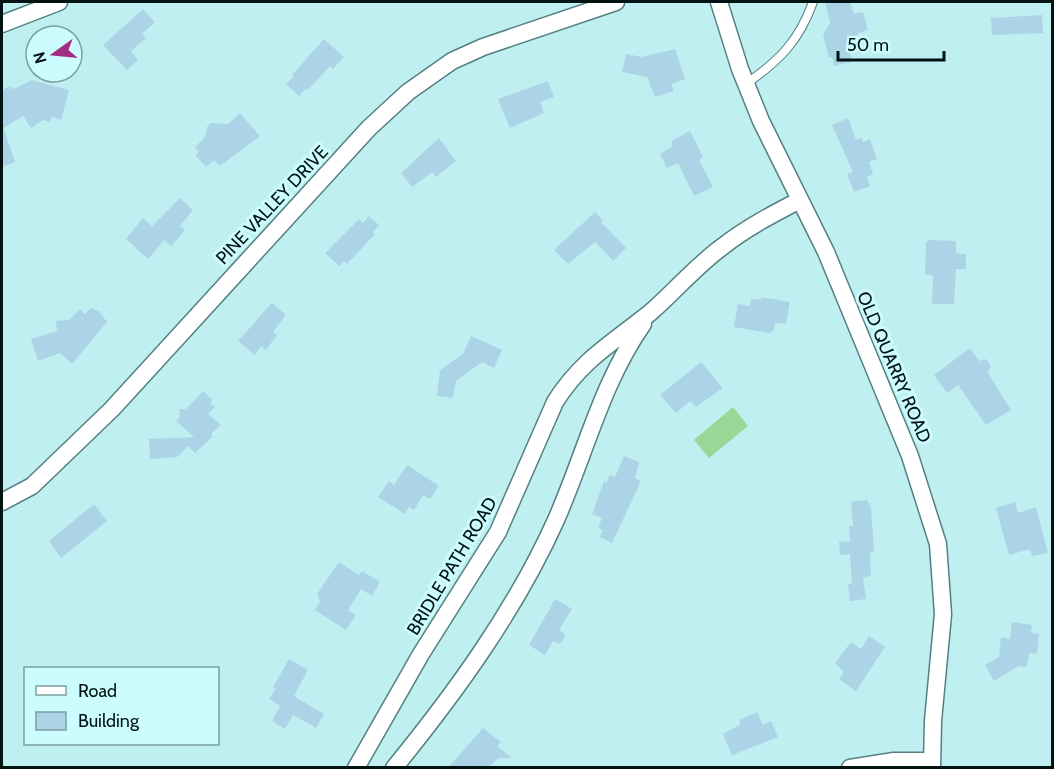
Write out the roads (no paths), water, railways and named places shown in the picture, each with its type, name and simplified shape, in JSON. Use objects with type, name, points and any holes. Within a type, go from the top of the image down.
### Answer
[{"type":"street","points":[[2,24],[59,2]]},
{"type":"street","name":"PINE VALLEY DRIVE","points":[[2,502],[32,486],[112,409],[369,128],[408,92],[452,61],[483,47],[616,2]]},
{"type":"street","name":"OLD QUARRY ROAD","points":[[718,2],[746,84],[825,252],[910,456],[938,544],[944,614],[933,721],[932,764]]},
{"type":"street","name":"BRIDLE PATH ROAD","points":[[356,768],[422,654],[498,532],[555,402],[566,384],[594,354],[652,311],[720,248],[754,225],[800,200]]},
{"type":"street","name":"BRIDLE PATH ROAD","points":[[394,768],[448,698],[520,590],[557,517],[625,350],[652,311]]},
{"type":"street","points":[[850,768],[894,761],[932,764]]},
{"type":"lane","points":[[746,84],[767,69],[795,42],[813,2]]}]
